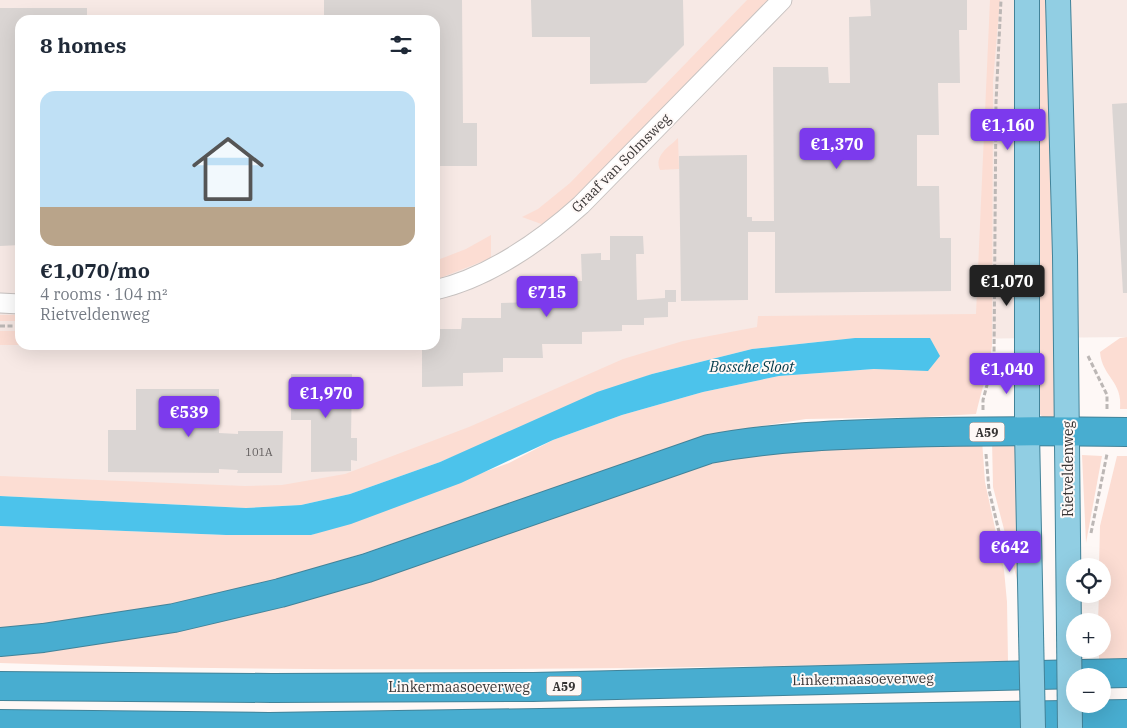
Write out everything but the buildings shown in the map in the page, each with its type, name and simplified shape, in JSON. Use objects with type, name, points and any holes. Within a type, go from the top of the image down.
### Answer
[{"type":"highway","name":"A59","points":[[0,642],[43,638],[174,618],[280,593],[367,568],[709,449],[754,440],[796,436],[1026,432]]},
{"type":"highway","points":[[1026,432],[1117,432]]},
{"type":"highway","name":"Linkermaasoeverweg","points":[[0,686],[524,687],[1127,673]]},
{"type":"highway","points":[[0,724],[269,727],[1127,714]]},
{"type":"main road","points":[[1027,0],[1026,432],[1033,728]]},
{"type":"main road","name":"Rietveldenweg","points":[[1058,0],[1068,432],[1070,728]]},
{"type":"street","name":"Graaf van Solmsweg","points":[[440,288],[495,266],[554,229],[581,206],[782,0]]},
{"type":"street","points":[[0,304],[15,304]]},
{"type":"path","points":[[1001,0],[996,102],[994,359],[983,400],[989,490],[1004,546],[1008,572]]},
{"type":"path","points":[[0,326],[15,326]]},
{"type":"path","points":[[1088,346],[1088,356],[1107,395],[1117,432],[1107,455],[1090,539]]},
{"type":"shaded area","points":[[0,0],[1127,0],[1127,337],[702,342],[300,495],[0,484]]},
{"type":"shaded area","points":[[747,0],[769,0],[590,184],[544,225],[522,217],[538,209],[570,183]]},
{"type":"shaded area","points":[[990,0],[1000,0],[993,81],[992,346],[976,414],[806,419],[736,430],[288,578],[217,595],[145,609],[0,629],[0,526],[226,535],[311,535],[509,463],[553,440],[622,415],[703,392],[779,376],[874,369],[928,370],[929,338],[855,338],[752,349],[652,374],[440,462],[350,494],[301,505],[246,508],[0,496],[0,476],[245,486],[282,485],[345,474],[469,427],[623,359],[683,341],[757,327],[758,316],[976,314]]},
{"type":"shaded area","points":[[1038,0],[1054,0],[1059,416],[1046,421],[1038,412]]},
{"type":"shaded area","points":[[678,138],[679,169],[660,170],[660,156]]},
{"type":"shaded area","points":[[491,235],[491,258],[440,278],[440,259],[466,249]]},
{"type":"shaded area","points":[[0,315],[15,315],[15,321],[0,321]]},
{"type":"shaded area","points":[[0,331],[15,331],[15,345],[0,345]]},
{"type":"shaded area","points":[[1127,337],[1127,409],[1120,409],[1116,385],[1104,368],[1100,352],[1120,338]]},
{"type":"shaded area","points":[[982,440],[985,482],[1004,570],[1007,602],[1008,661],[504,669],[252,668],[0,663],[0,649],[89,640],[720,455]]},
{"type":"shaded area","points":[[992,440],[1018,443],[1020,591],[993,487]]},
{"type":"shaded area","points":[[1082,455],[1102,456],[1086,543]]},
{"type":"shaded area","points":[[1117,456],[1127,456],[1127,658],[1099,659],[1111,658],[1111,613],[1098,613],[1099,603],[1111,603],[1111,558],[1099,558],[1100,526]]},
{"type":"water","name":"Bossche Sloot","points":[[855,338],[930,338],[940,356],[928,371],[874,369],[779,376],[703,392],[622,415],[553,440],[461,483],[351,524],[311,535],[226,535],[0,526],[0,496],[246,508],[301,505],[350,494],[440,462],[597,392],[652,374],[752,349]]}]
